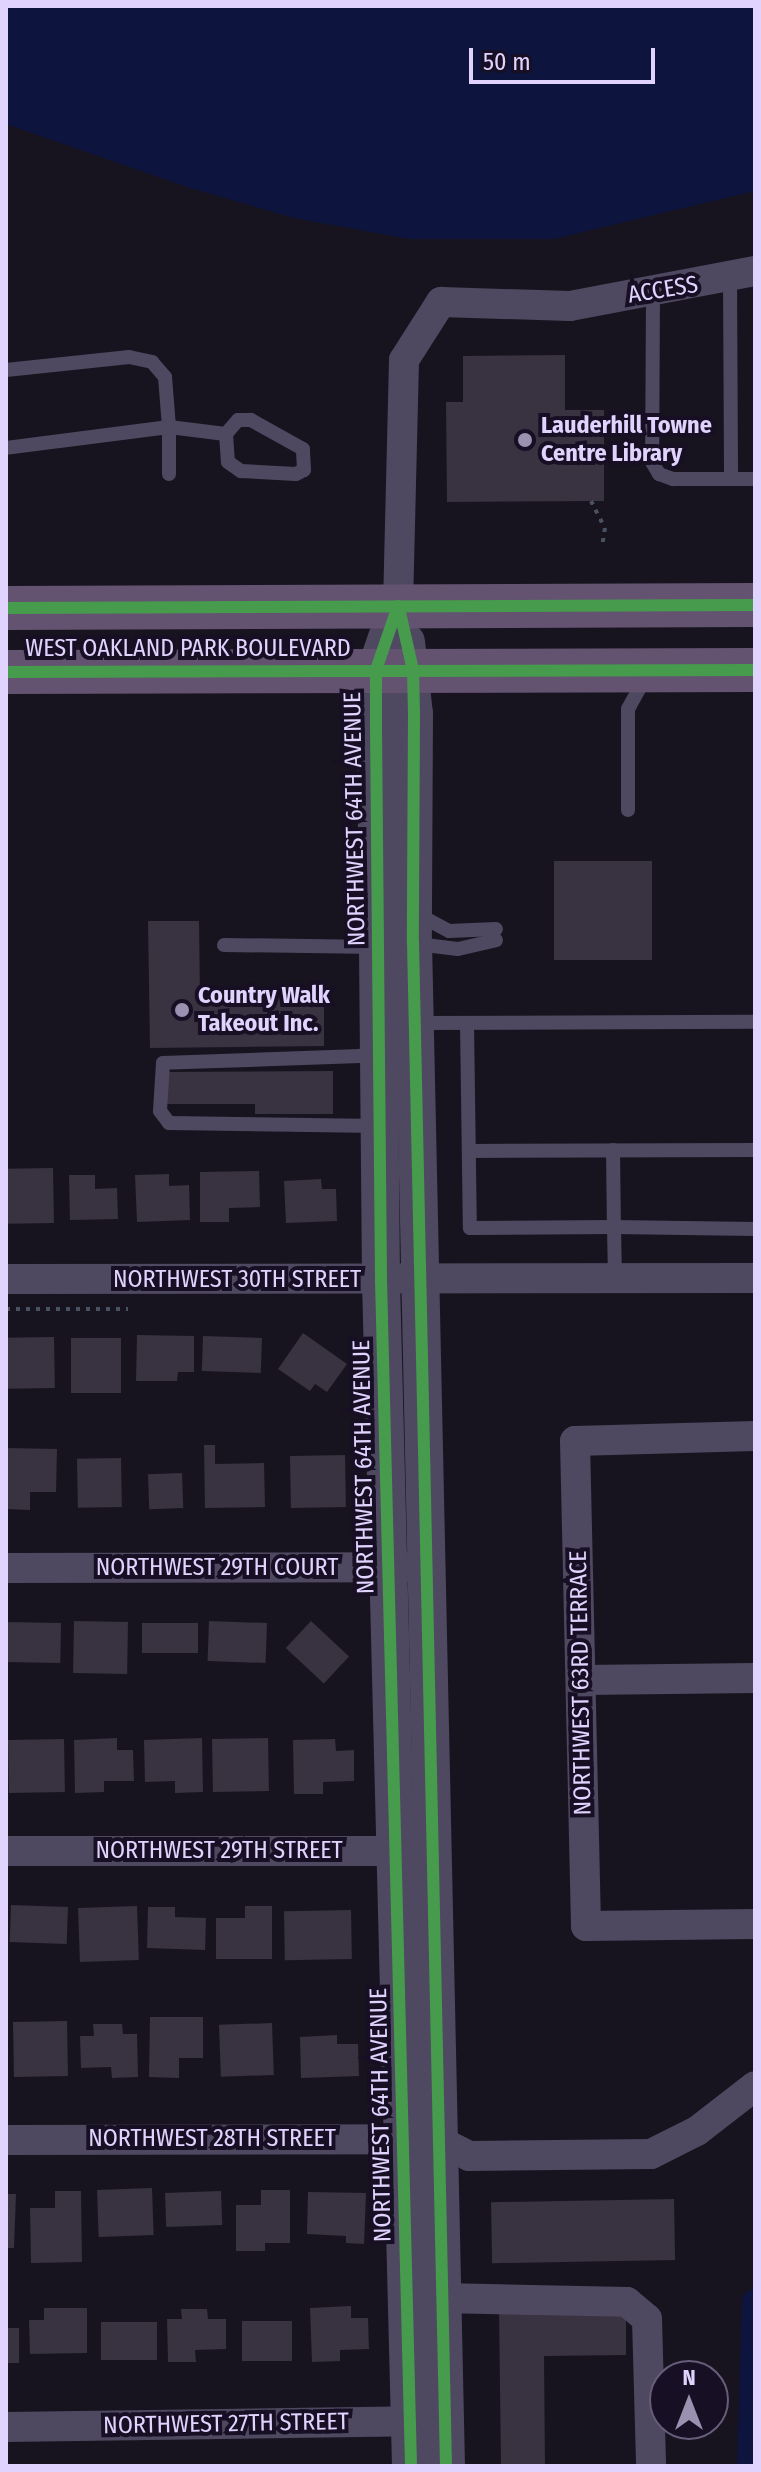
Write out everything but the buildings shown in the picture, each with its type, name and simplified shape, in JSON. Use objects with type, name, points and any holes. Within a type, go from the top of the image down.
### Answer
[{"type":"main road","name":"WEST OAKLAND PARK BOULEVARD","points":[[6,608],[755,605]]},
{"type":"main road","name":"WEST OAKLAND PARK BOULEVARD","points":[[6,672],[755,670]]},
{"type":"street","name":"ACCESS","points":[[398,606],[404,360],[441,302],[570,306],[742,274]]},
{"type":"street","name":"NORTHWEST 64TH AVENUE","points":[[398,606],[378,901],[402,934]]},
{"type":"street","name":"NORTHWEST 64TH AVENUE","points":[[394,670],[402,934],[379,1061],[388,1567],[414,1851],[428,2421],[446,2466]]},
{"type":"street","points":[[402,934],[396,961],[416,1009]]},
{"type":"street","name":"NORTHWEST 64TH AVENUE","points":[[414,1851],[429,1567],[416,1009]]},
{"type":"street","name":"NORTHWEST 30TH STREET","points":[[6,1279],[755,1278]]},
{"type":"street","name":"NORTHWEST 63RD TERRACE","points":[[755,1436],[575,1441],[583,1680],[586,1926],[755,1924]]},
{"type":"street","name":"NORTHWEST 29TH COURT","points":[[6,1568],[429,1567]]},
{"type":"street","points":[[583,1680],[755,1678]]},
{"type":"street","name":"NORTHWEST 29TH STREET","points":[[6,1851],[414,1851]]},
{"type":"street","name":"NORTHWEST 28TH STREET","points":[[6,2140],[420,2139],[469,2156],[651,2154],[697,2131],[755,2086]]},
{"type":"street","name":"NORTHWEST 64TH AVENUE","points":[[411,2466],[428,2421],[442,2298],[420,2139]]},
{"type":"street","points":[[442,2298],[627,2302],[647,2319],[651,2466]]},
{"type":"street","name":"NORTHWEST 27TH STREET","points":[[6,2427],[428,2421]]},
{"type":"lane","points":[[731,479],[742,274]]},
{"type":"lane","points":[[653,292],[652,462],[659,474],[673,479],[755,479]]},
{"type":"lane","points":[[6,370],[129,357],[152,362],[165,377],[169,474]]},
{"type":"lane","points":[[238,420],[251,420],[303,449],[304,470],[296,474],[241,471],[228,462],[226,434],[238,420]]},
{"type":"lane","points":[[6,448],[169,427],[226,434]]},
{"type":"lane","points":[[628,810],[628,709],[649,671]]},
{"type":"lane","points":[[224,945],[449,931],[496,934],[458,949],[428,948],[402,934]]},
{"type":"lane","points":[[416,1009],[467,1023],[755,1022]]},
{"type":"lane","points":[[467,1023],[470,1228],[755,1229]]},
{"type":"lane","points":[[379,1061],[360,1056],[163,1063],[160,1111],[169,1123],[380,1126]]},
{"type":"lane","points":[[613,1150],[615,1277]]},
{"type":"lane","points":[[469,1151],[755,1150]]},
{"type":"path","points":[[591,501],[605,528],[602,547]]},
{"type":"path","points":[[6,1309],[131,1309]]},
{"type":"shaded area","points":[[6,6],[755,6],[755,191],[554,239],[409,239],[294,218],[190,188],[6,124]]},
{"type":"waterway","points":[[750,2466],[755,2302]]},
{"type":"cycle path","points":[[6,608],[755,605]]},
{"type":"cycle path","points":[[398,606],[376,670],[376,727],[381,1280],[411,2466]]},
{"type":"cycle path","points":[[399,608],[413,670],[413,942],[446,2466]]},
{"type":"cycle path","points":[[6,672],[755,670]]},
{"type":"place","name":"Lauderhill Towne Centre Library","points":[[525,440]]},
{"type":"place","name":"Country Walk Takeout Inc.","points":[[182,1010]]}]
